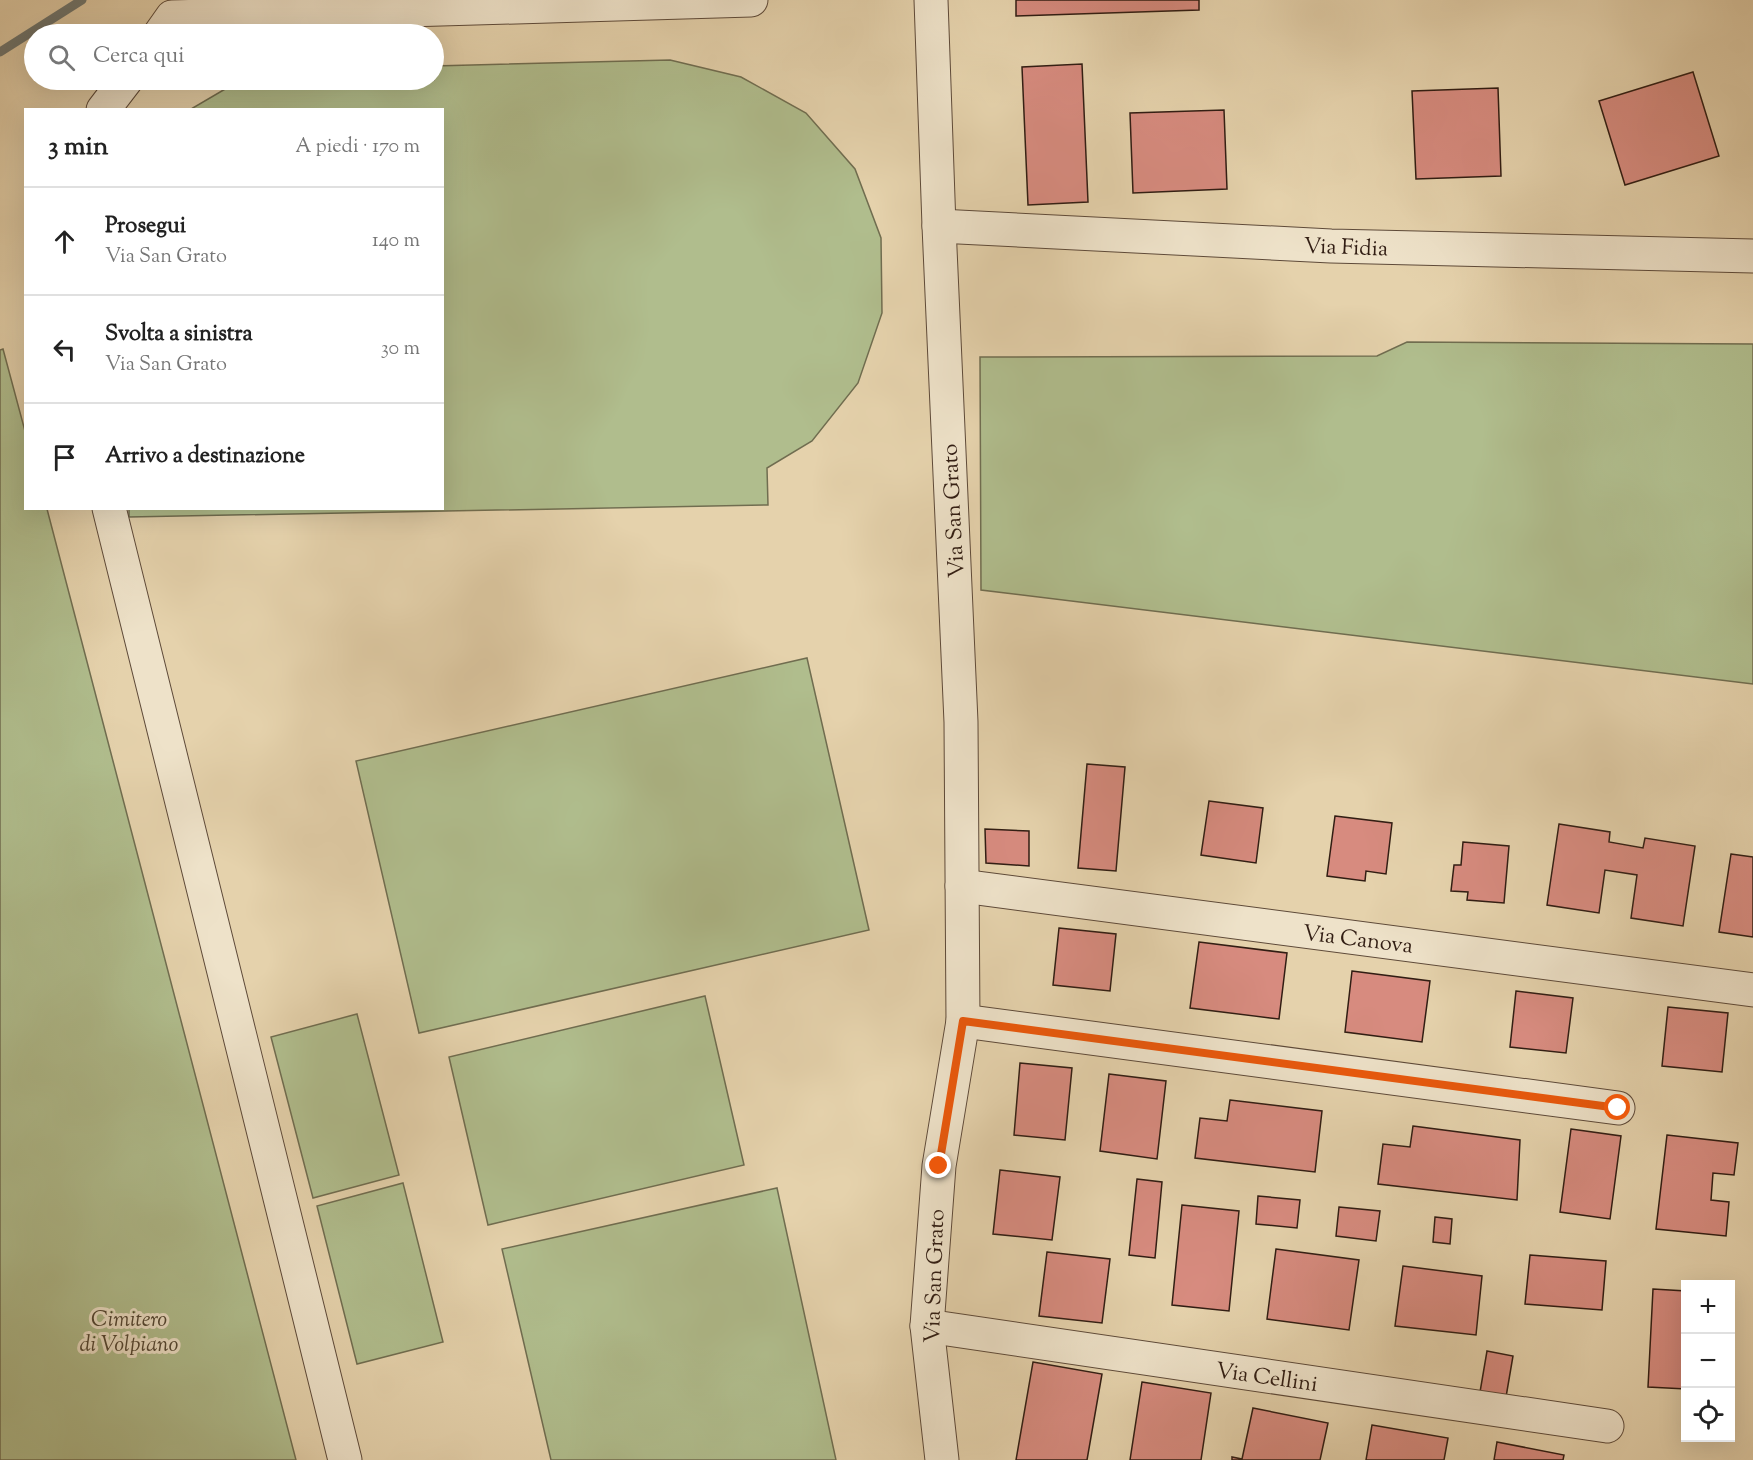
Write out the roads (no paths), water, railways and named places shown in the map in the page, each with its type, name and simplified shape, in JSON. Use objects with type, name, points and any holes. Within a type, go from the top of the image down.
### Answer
[{"type":"street","points":[[164,17],[751,0]]},
{"type":"street","name":"Via San Grato","points":[[931,0],[961,722],[963,1021],[939,1166],[927,1326],[942,1460]]},
{"type":"street","points":[[105,108],[118,90]]},
{"type":"street","name":"Via Fidia","points":[[939,226],[1331,246],[1753,256]]},
{"type":"street","points":[[109,510],[345,1460]]},
{"type":"street","name":"Via Canova","points":[[962,886],[1753,990]]},
{"type":"street","points":[[963,1021],[1618,1108]]},
{"type":"street","name":"Via Cellini","points":[[927,1326],[1607,1425]]},
{"type":"waterway","points":[[44,24],[82,0]]},
{"type":"waterway","points":[[0,52],[24,37]]},
{"type":"park label","name":"Cimitero di Volpiano","points":[[129,1330]]}]
